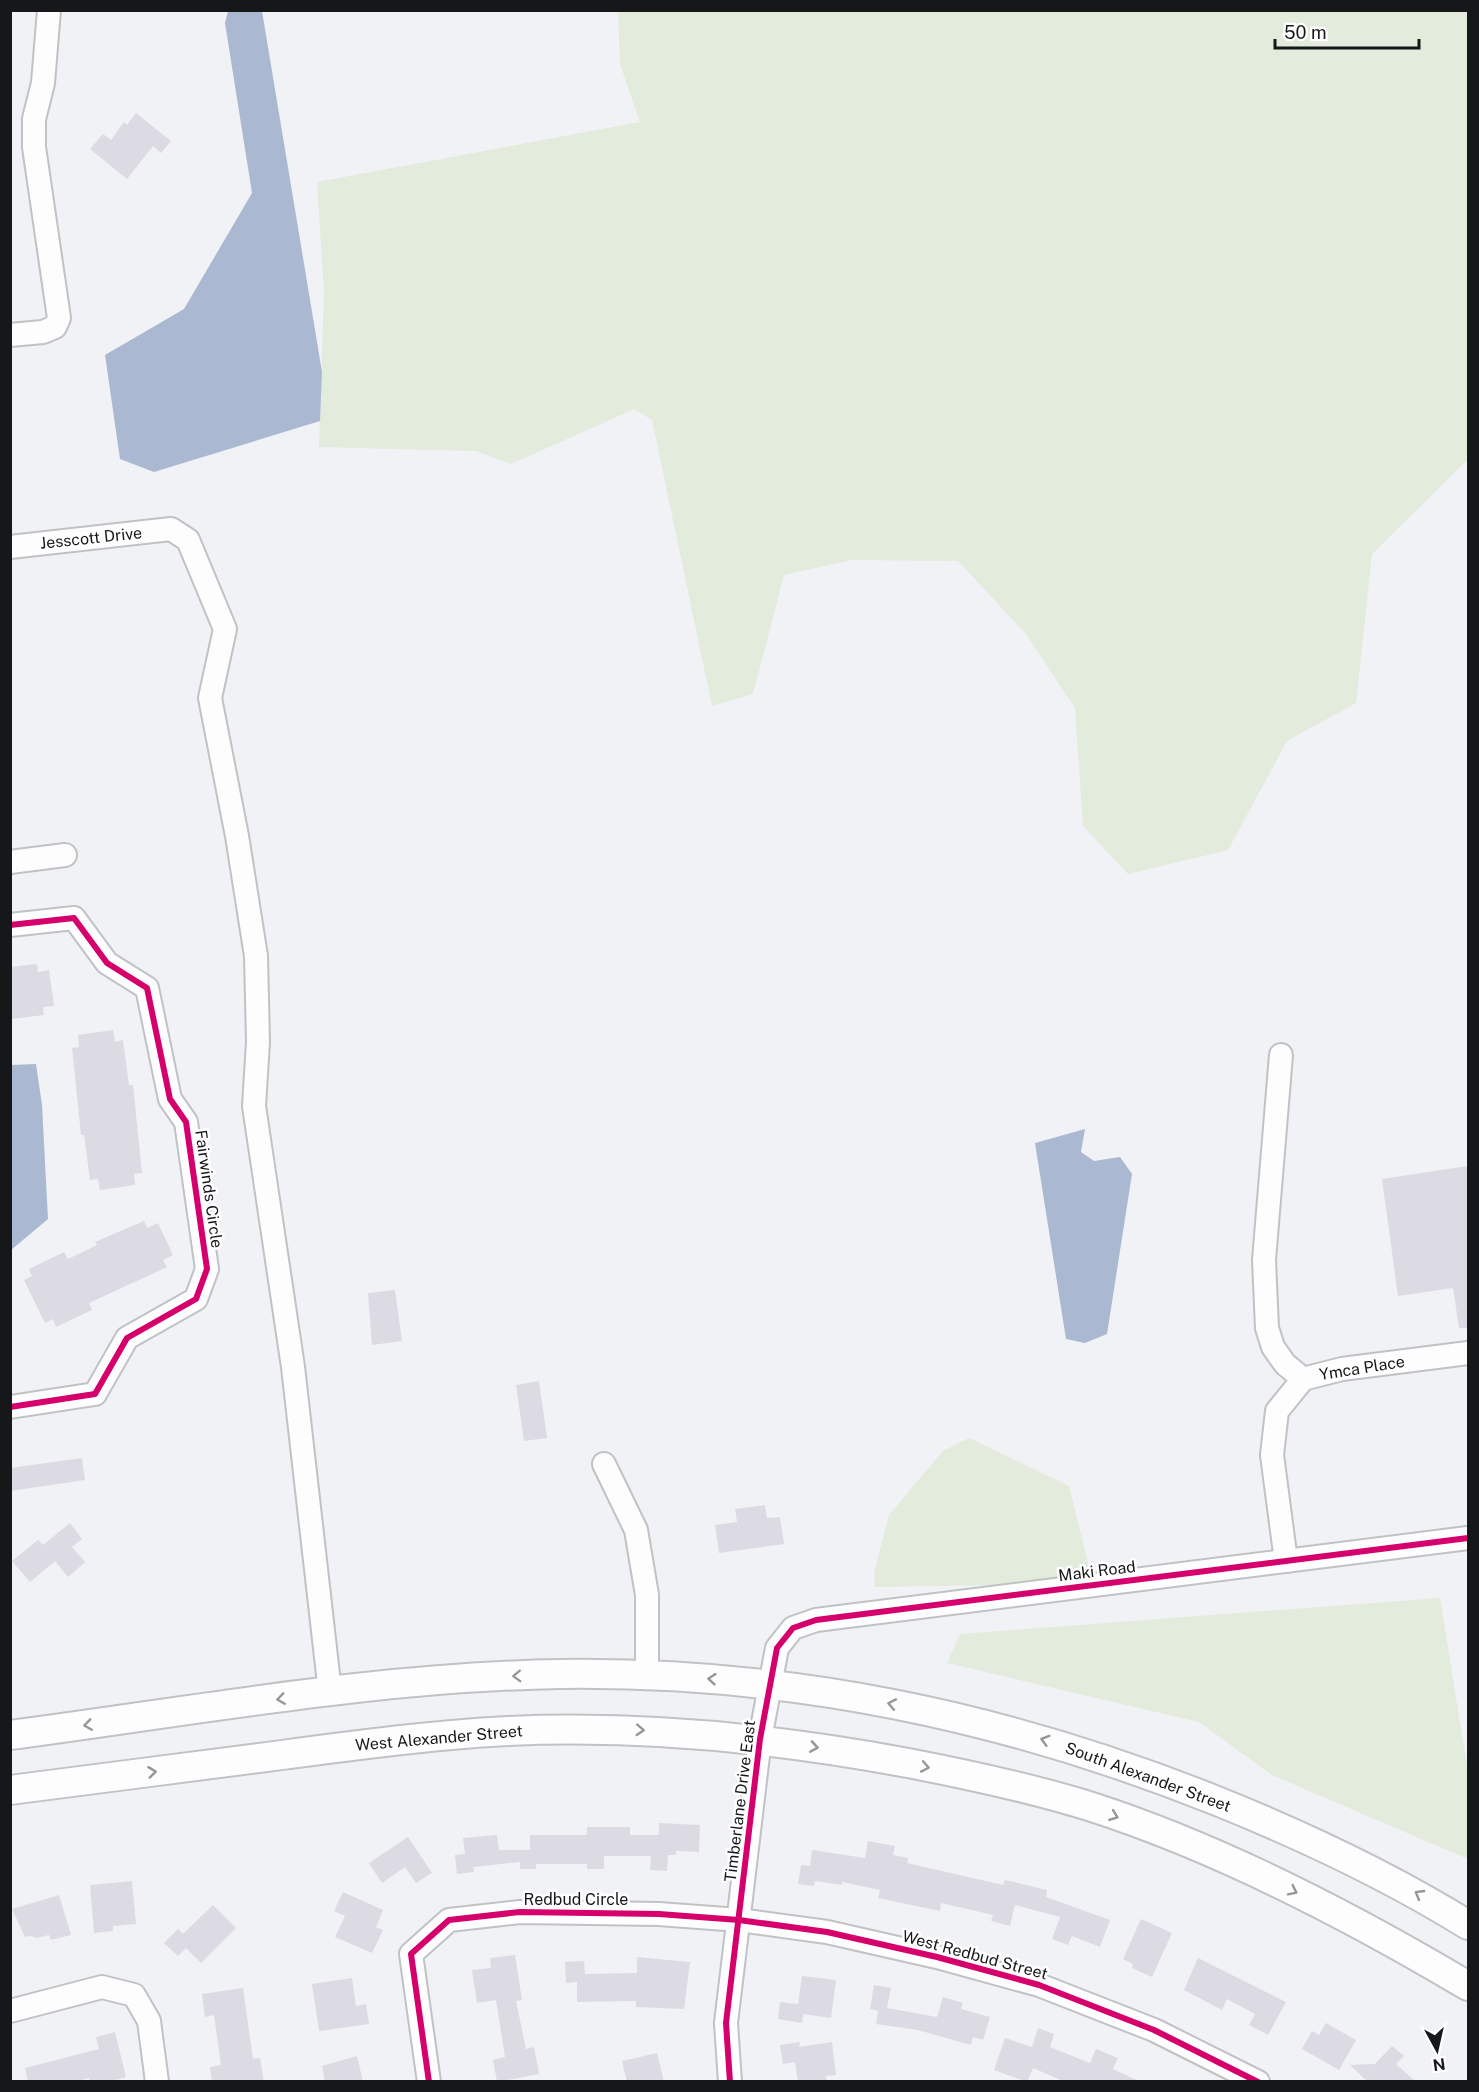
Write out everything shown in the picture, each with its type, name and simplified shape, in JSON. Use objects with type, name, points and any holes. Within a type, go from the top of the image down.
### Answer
[{"type":"main road","points":[[10,1736],[330,1692],[489,1677],[560,1674],[646,1676],[770,1685]]},
{"type":"main road","name":"South Alexander Street","points":[[770,1685],[842,1695],[981,1722],[1130,1766],[1283,1828],[1413,1891],[1468,1925]]},
{"type":"main road","name":"West Alexander Street","points":[[10,1790],[441,1735],[538,1730],[631,1729],[760,1739],[984,1778],[1094,1808],[1236,1863],[1387,1938],[1468,1986]]},
{"type":"street","points":[[10,335],[43,332],[55,327],[58,318],[34,147],[34,118],[43,83],[49,10]]},
{"type":"street","name":"Jesscott Drive","points":[[10,547],[171,529],[188,540],[225,629],[210,698],[237,836],[256,956],[258,1042],[254,1106],[293,1366],[330,1692]]},
{"type":"street","points":[[10,862],[65,855]]},
{"type":"street","name":"Fairwinds Circle","points":[[10,925],[74,918],[107,963],[147,988],[170,1099],[186,1122],[207,1269],[196,1299],[127,1338],[95,1394],[10,1407]]},
{"type":"street","points":[[1281,1056],[1264,1260],[1267,1328],[1273,1347],[1285,1364],[1303,1379]]},
{"type":"street","name":"Ymca Place","points":[[1286,1561],[1272,1455],[1277,1411],[1303,1379],[1342,1369],[1468,1353]]},
{"type":"street","points":[[604,1464],[636,1530],[647,1595],[646,1676]]},
{"type":"street","name":"Maki Road","points":[[770,1685],[777,1648],[793,1628],[816,1620],[1468,1538]]},
{"type":"street","name":"Timberlane Drive East","points":[[730,2082],[726,2023],[760,1739],[770,1685]]},
{"type":"street","name":"Redbud Circle","points":[[429,2082],[411,1954],[449,1920],[520,1912],[659,1914],[739,1920]]},
{"type":"street","name":"West Redbud Street","points":[[739,1920],[827,1932],[937,1957],[1039,1985],[1154,2030],[1258,2082]]},
{"type":"street","points":[[10,2011],[102,1987],[134,1995],[149,2021],[157,2082]]},
{"type":"green space","points":[[618,11],[1468,11],[1468,459],[1372,554],[1356,703],[1287,741],[1228,850],[1128,874],[1083,826],[1075,708],[1026,634],[958,561],[851,560],[784,575],[753,694],[712,706],[652,420],[634,409],[511,464],[476,451],[319,447],[324,291],[317,182],[640,122],[620,64]]},
{"type":"green space","points":[[969,1438],[1069,1486],[1093,1583],[875,1587],[874,1573],[889,1515],[943,1451]]},
{"type":"green space","points":[[1440,1598],[1468,1772],[1468,1859],[1272,1775],[1199,1722],[947,1663],[960,1634]]},
{"type":"water","points":[[228,11],[262,11],[322,372],[320,421],[154,472],[120,459],[105,355],[184,309],[252,193],[225,23]]},
{"type":"water","points":[[36,1064],[42,1105],[48,1219],[11,1250],[11,1065]]},
{"type":"water","points":[[1085,1129],[1081,1152],[1094,1161],[1120,1157],[1132,1174],[1107,1334],[1085,1343],[1066,1339],[1035,1143]]},
{"type":"building","points":[[136,113],[171,141],[161,153],[153,146],[127,179],[90,149],[103,134],[111,140],[124,122],[127,125]]},
{"type":"building","points":[[37,964],[38,972],[49,970],[54,1006],[43,1007],[44,1015],[12,1019],[10,967]]},
{"type":"building","points":[[113,1030],[115,1042],[123,1040],[129,1085],[133,1085],[142,1173],[134,1174],[135,1185],[100,1190],[98,1179],[90,1180],[84,1135],[81,1135],[72,1048],[79,1047],[78,1035]]},
{"type":"building","points":[[1468,1166],[1468,1328],[1459,1328],[1453,1288],[1398,1296],[1382,1179]]},
{"type":"building","points":[[144,1221],[147,1228],[158,1223],[173,1255],[163,1260],[167,1267],[89,1303],[92,1310],[56,1327],[53,1319],[45,1323],[24,1280],[32,1276],[29,1269],[64,1252],[68,1259],[97,1245],[95,1242]]},
{"type":"building","points":[[395,1290],[402,1341],[372,1345],[368,1293]]},
{"type":"building","points":[[539,1381],[547,1438],[524,1441],[516,1385]]},
{"type":"building","points":[[82,1458],[85,1480],[10,1491],[10,1468]]},
{"type":"building","points":[[765,1505],[767,1518],[780,1517],[784,1544],[719,1553],[715,1525],[737,1522],[735,1509]]},
{"type":"building","points":[[70,1523],[82,1539],[72,1547],[85,1562],[68,1577],[55,1561],[30,1582],[12,1561],[38,1540],[43,1545]]},
{"type":"building","points":[[659,1823],[700,1825],[699,1852],[676,1851],[676,1855],[668,1855],[667,1871],[650,1870],[651,1856],[604,1856],[604,1869],[587,1869],[587,1864],[536,1864],[536,1869],[520,1869],[520,1862],[473,1867],[474,1872],[457,1874],[455,1855],[465,1854],[463,1838],[497,1835],[499,1850],[530,1850],[530,1835],[587,1835],[587,1827],[630,1827],[630,1835],[659,1835]]},
{"type":"building","points":[[408,1837],[432,1873],[416,1883],[405,1867],[382,1883],[369,1863]]},
{"type":"building","points":[[868,1841],[895,1846],[893,1855],[908,1858],[907,1863],[1003,1885],[1005,1880],[1047,1890],[1046,1897],[1110,1920],[1100,1947],[1072,1936],[1068,1945],[1052,1939],[1060,1917],[1015,1905],[1010,1926],[991,1921],[993,1915],[941,1903],[940,1911],[878,1898],[880,1890],[842,1882],[842,1885],[815,1881],[814,1886],[798,1884],[801,1865],[810,1866],[812,1850],[865,1858]]},
{"type":"building","points":[[132,1881],[136,1924],[113,1926],[113,1931],[94,1933],[90,1885]]},
{"type":"building","points":[[343,1892],[383,1910],[376,1927],[383,1930],[372,1953],[335,1937],[345,1916],[334,1911]]},
{"type":"building","points":[[59,1895],[71,1935],[51,1940],[49,1935],[36,1938],[25,1937],[12,1909]]},
{"type":"building","points":[[213,1905],[236,1928],[201,1963],[186,1948],[178,1956],[164,1943],[178,1929],[183,1934]]},
{"type":"building","points":[[1141,1919],[1172,1933],[1152,1977],[1132,1968],[1133,1964],[1123,1959]]},
{"type":"building","points":[[515,1955],[522,2000],[516,2001],[526,2049],[534,2047],[539,2074],[497,2082],[493,2060],[505,2057],[496,2000],[477,2003],[472,1970],[491,1968],[490,1958]]},
{"type":"building","points":[[637,1957],[690,1962],[684,2009],[636,2007],[636,2001],[577,2002],[577,1982],[566,1983],[565,1962],[584,1961],[585,1974],[637,1973]]},
{"type":"building","points":[[1198,1958],[1286,2002],[1268,2035],[1249,2025],[1255,2014],[1227,1999],[1222,2010],[1184,1990]]},
{"type":"building","points":[[802,1976],[836,1980],[831,2018],[803,2014],[802,2023],[778,2019],[780,2002],[798,2004]]},
{"type":"building","points":[[352,1978],[356,2006],[366,2004],[369,2024],[319,2031],[312,1984]]},
{"type":"building","points":[[874,1985],[891,1988],[887,2008],[937,2017],[943,1997],[963,2003],[961,2009],[990,2017],[983,2040],[973,2037],[971,2045],[918,2030],[876,2024],[878,2011],[870,2009]]},
{"type":"building","points":[[243,1988],[253,2059],[260,2058],[264,2082],[212,2082],[210,2067],[221,2065],[214,2015],[205,2017],[202,1994]]},
{"type":"building","points":[[1326,2023],[1356,2040],[1339,2070],[1302,2049],[1312,2031],[1319,2035]]},
{"type":"building","points":[[1038,2028],[1054,2034],[1050,2047],[1090,2063],[1096,2049],[1118,2058],[1113,2069],[1141,2082],[1065,2082],[1033,2068],[1027,2082],[994,2070],[1005,2038],[1032,2047]]},
{"type":"building","points":[[115,2032],[126,2077],[108,2082],[90,2082],[89,2078],[74,2082],[28,2082],[25,2068],[99,2049],[96,2037]]},
{"type":"building","points":[[800,2042],[799,2047],[832,2042],[836,2075],[826,2076],[827,2082],[798,2082],[795,2062],[783,2064],[780,2045]]},
{"type":"building","points":[[1392,2046],[1404,2056],[1396,2064],[1416,2082],[1368,2082],[1350,2065],[1375,2064]]},
{"type":"building","points":[[657,2053],[664,2082],[627,2082],[622,2061]]},
{"type":"building","points":[[357,2056],[363,2082],[325,2082],[322,2066]]},
{"type":"cycle path","points":[[10,925],[74,918],[107,963],[147,988],[170,1099],[186,1122],[207,1269],[196,1299],[127,1338],[95,1394],[10,1407]]},
{"type":"cycle path","points":[[730,2082],[726,2023],[760,1739],[777,1648],[793,1628],[816,1620],[1468,1538]]},
{"type":"cycle path","points":[[429,2082],[411,1954],[449,1920],[520,1912],[659,1914],[739,1920],[827,1932],[937,1957],[1039,1985],[1154,2030],[1258,2082]]}]
